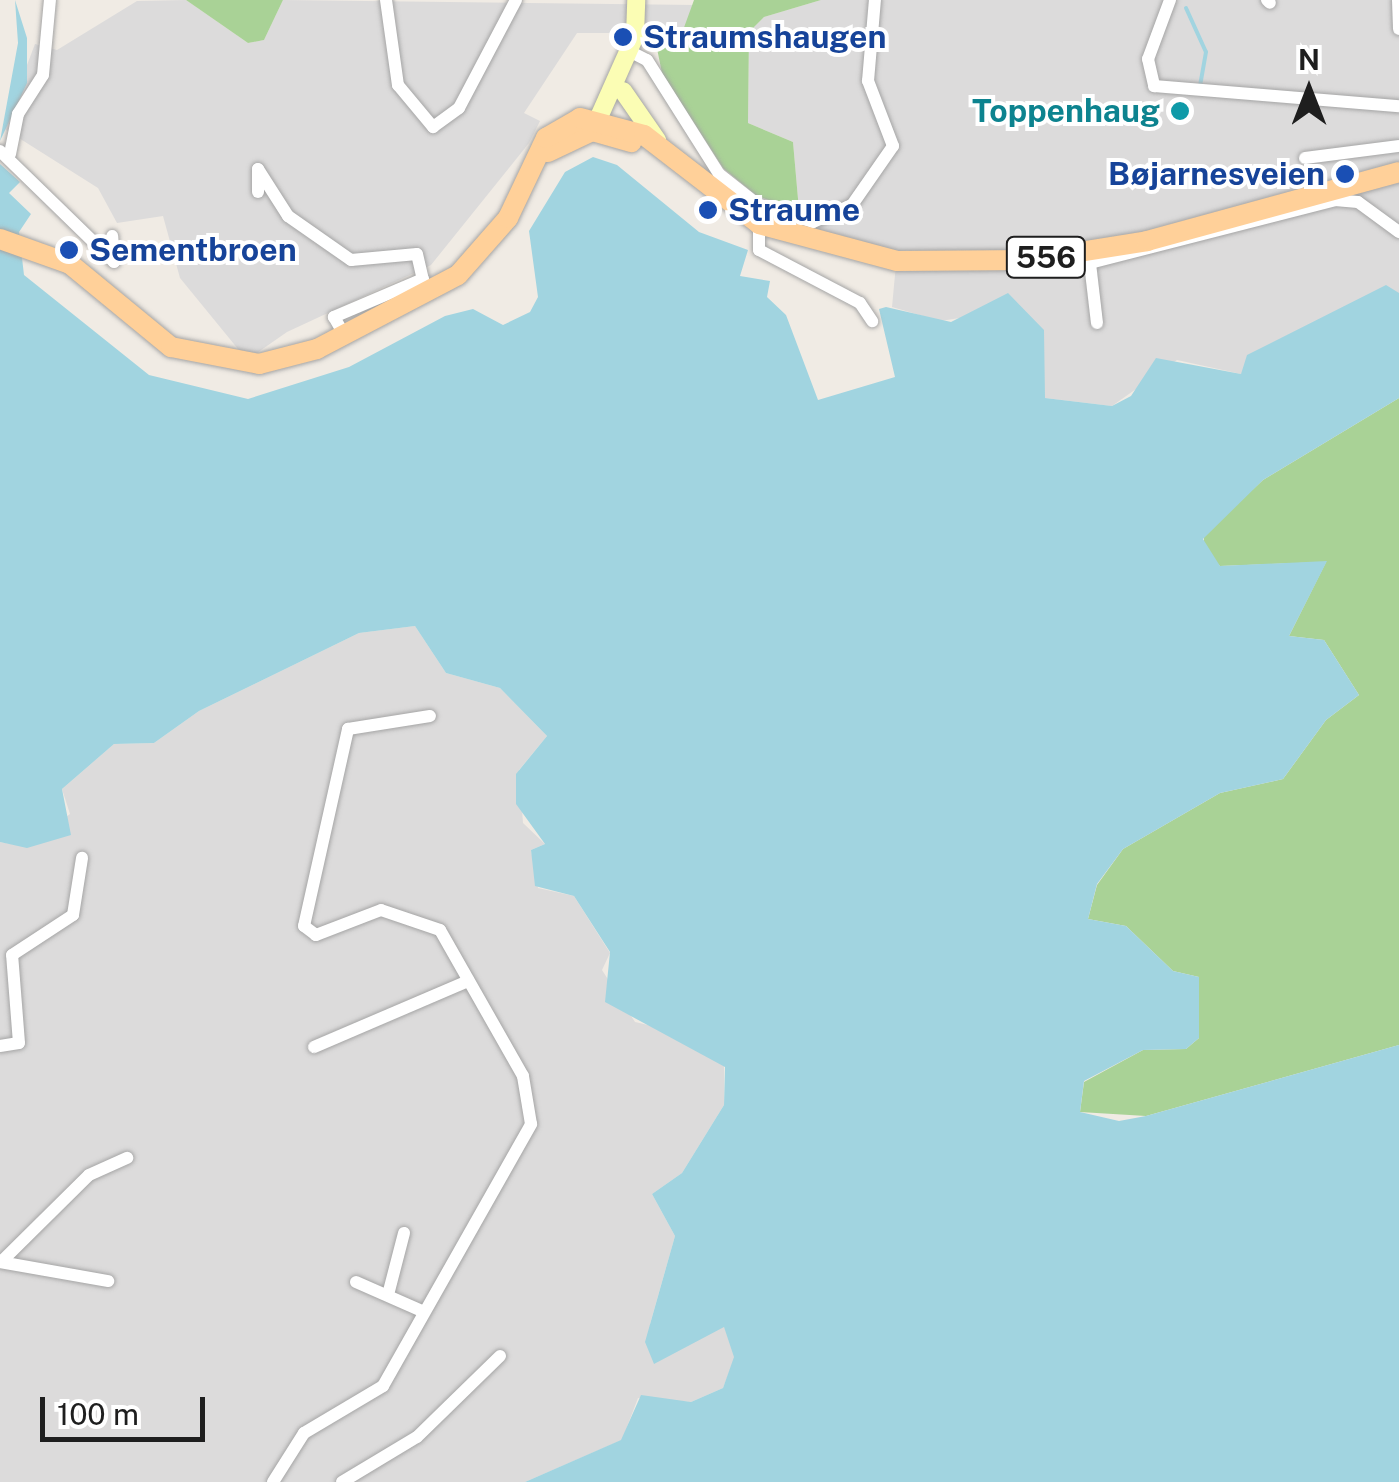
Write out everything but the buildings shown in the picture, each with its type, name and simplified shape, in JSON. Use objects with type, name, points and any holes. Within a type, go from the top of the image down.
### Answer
[{"type":"main road","name":"556","points":[[607,123],[662,149],[701,186]]},
{"type":"main road","name":"556","points":[[607,123],[759,224],[874,258],[1029,260],[1147,241],[1399,172]]},
{"type":"main road","points":[[10,241],[61,258],[156,339],[206,360],[275,362],[345,336],[458,275],[497,234],[532,172],[565,138],[607,123]]},
{"type":"street","points":[[50,0],[42,75],[18,114],[5,152],[114,262],[112,236]]},
{"type":"street","points":[[386,0],[398,84],[432,127],[459,108],[516,0]]},
{"type":"street","points":[[607,123],[623,91],[636,0]]},
{"type":"street","points":[[626,59],[647,60],[718,174],[757,204],[813,222],[852,205],[893,146],[867,75],[875,0]]},
{"type":"street","points":[[1170,0],[1148,59],[1154,86],[1399,106]]},
{"type":"street","points":[[1398,0],[1399,29]]},
{"type":"street","points":[[607,123],[626,59]]},
{"type":"street","points":[[623,91],[662,149]]},
{"type":"street","points":[[1305,158],[1399,146]]},
{"type":"street","points":[[258,192],[258,169],[288,216],[346,257],[413,251],[423,279],[334,317],[345,336]]},
{"type":"street","points":[[1098,322],[1090,263],[1335,200],[1358,202],[1399,232]]},
{"type":"street","points":[[759,224],[752,240],[760,252],[860,303],[872,321]]},
{"type":"street","points":[[273,1482],[304,1433],[383,1386],[422,1310],[531,1124],[529,1088],[440,930],[403,912],[316,935],[304,926],[348,730],[430,716]]},
{"type":"street","points":[[0,1046],[19,1043],[12,955],[72,915],[82,858]]},
{"type":"street","points":[[314,1048],[468,981]]},
{"type":"street","points":[[1,1262],[89,1176],[126,1158]]},
{"type":"street","points":[[390,1291],[404,1233]]},
{"type":"street","points":[[1,1262],[108,1281]]},
{"type":"street","points":[[356,1282],[390,1291],[422,1310]]},
{"type":"street","points":[[342,1482],[418,1438],[500,1356]]},
{"type":"shaded area","points":[[186,0],[248,43],[264,40],[283,0],[695,5],[682,33],[577,33],[524,113],[540,121],[529,143],[431,265],[287,332],[247,360],[180,278],[163,216],[117,223],[98,188],[3,128],[35,44],[57,50],[137,1]]},
{"type":"shaded area","points":[[821,0],[1399,0],[1399,293],[1241,374],[1177,360],[1112,406],[1045,398],[973,316],[940,321],[892,307],[896,264],[787,235],[799,210],[793,142],[748,123],[749,32],[764,17]]},
{"type":"shaded area","points":[[415,626],[446,673],[500,688],[547,736],[519,770],[523,823],[545,844],[531,850],[538,888],[574,896],[610,953],[602,970],[635,1022],[674,1031],[724,1065],[724,1105],[682,1173],[652,1194],[675,1236],[650,1324],[679,1344],[724,1326],[735,1357],[723,1388],[691,1402],[638,1398],[622,1440],[525,1482],[0,1482],[0,842],[27,847],[70,814],[62,789],[114,744],[154,743],[199,711],[359,633]]},
{"type":"green space","points":[[186,0],[283,0],[264,40],[248,43]]},
{"type":"green space","points":[[694,0],[821,0],[764,17],[749,32],[748,123],[793,142],[799,210],[757,196],[723,168],[662,73],[654,34],[682,33]]},
{"type":"green space","points":[[1399,398],[1399,1045],[1146,1116],[1080,1112],[1084,1082],[1143,1050],[1186,1049],[1199,1038],[1199,977],[1173,971],[1126,926],[1088,919],[1097,885],[1123,849],[1220,793],[1283,779],[1326,720],[1359,695],[1324,640],[1289,636],[1326,562],[1220,566],[1204,552],[1204,535],[1263,480]]},
{"type":"water","points":[[15,0],[27,38],[27,83],[0,141],[18,43]]},
{"type":"water","points":[[593,157],[617,165],[699,232],[748,250],[740,276],[770,281],[767,297],[786,315],[818,400],[895,377],[879,309],[886,307],[951,322],[1008,293],[1044,330],[1045,398],[1112,406],[1131,396],[1156,358],[1241,374],[1247,355],[1386,285],[1399,293],[1399,398],[1263,480],[1203,539],[1220,566],[1327,561],[1289,636],[1324,640],[1359,695],[1326,720],[1283,779],[1220,793],[1123,849],[1097,884],[1088,919],[1126,926],[1173,971],[1199,977],[1199,1038],[1186,1049],[1143,1050],[1084,1081],[1080,1112],[1119,1121],[1146,1116],[1399,1045],[1399,1482],[525,1482],[621,1440],[641,1395],[691,1402],[723,1388],[734,1357],[724,1327],[654,1364],[645,1342],[675,1236],[652,1194],[682,1173],[724,1105],[725,1067],[605,1002],[610,952],[574,896],[535,886],[531,850],[545,844],[516,804],[516,774],[547,736],[500,688],[446,673],[415,626],[359,633],[199,711],[154,743],[114,744],[62,789],[71,835],[27,848],[0,842],[0,164],[20,182],[9,193],[31,214],[19,232],[24,275],[149,375],[248,399],[349,367],[445,316],[473,309],[503,325],[530,312],[538,297],[529,231],[565,172]]},
{"type":"waterway","points":[[1186,8],[1206,52],[1200,87]]},
{"type":"place","name":"Straumshaugen","points":[[623,37]]},
{"type":"place","name":"Toppenhaug","points":[[1180,111]]},
{"type":"place","name":"Bøjarnesveien","points":[[1345,174]]},
{"type":"place","name":"Straume","points":[[708,210]]},
{"type":"place","name":"Sementbroen","points":[[69,250]]}]
